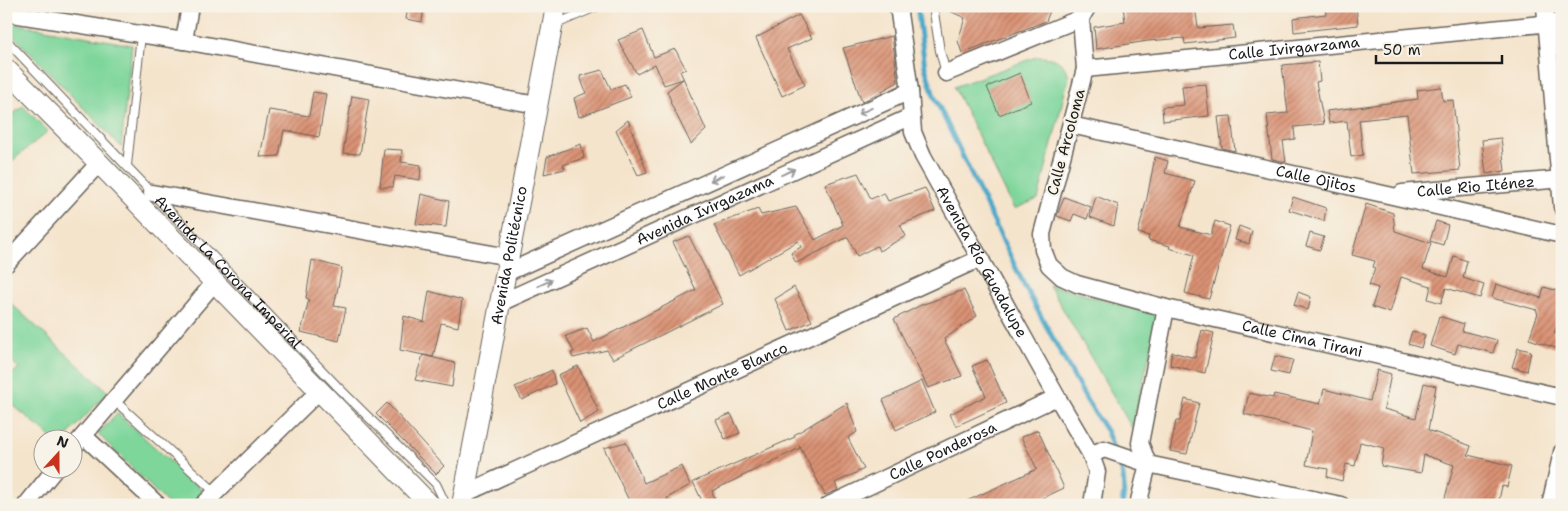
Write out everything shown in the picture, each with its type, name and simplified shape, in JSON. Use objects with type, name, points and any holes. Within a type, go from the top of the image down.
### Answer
[{"type":"street","points":[[184,41],[190,6]]},
{"type":"street","name":"Avenida Río Guadalupe","points":[[898,6],[910,90],[910,117],[913,132],[923,156],[1057,397],[1098,452],[1092,505]]},
{"type":"street","points":[[1545,6],[1554,23],[1562,208]]},
{"type":"street","points":[[946,73],[1085,12]]},
{"type":"street","name":"Calle Arcoloma","points":[[1049,265],[1043,250],[1042,234],[1085,69],[1085,12]]},
{"type":"street","points":[[6,13],[184,41],[537,105]]},
{"type":"street","name":"Avenida Politécnico","points":[[463,499],[554,16]]},
{"type":"street","name":"Calle Ivirgarzama","points":[[1085,69],[1554,23]]},
{"type":"street","name":"Avenida La Corona Imperial","points":[[6,69],[430,505]]},
{"type":"street","name":"Avenida Ivirgazama","points":[[507,265],[910,90]]},
{"type":"street","name":"Avenida Ivirgazama","points":[[500,303],[910,117]]},
{"type":"street","name":"Calle Ojitos","points":[[1071,125],[1562,235]]},
{"type":"street","points":[[6,264],[99,163]]},
{"type":"street","name":"Calle Rio Iténez","points":[[1388,195],[1561,179]]},
{"type":"street","points":[[152,193],[507,265]]},
{"type":"street","name":"Calle Monte Blanco","points":[[463,499],[981,258]]},
{"type":"street","name":"Calle Cima Tirani","points":[[1049,265],[1062,277],[1077,284],[1166,308],[1562,397]]},
{"type":"street","points":[[158,505],[84,436],[214,283]]},
{"type":"street","points":[[1138,505],[1148,464],[1140,443],[1166,308]]},
{"type":"street","points":[[210,500],[320,390]]},
{"type":"street","name":"Calle Ponderosa","points":[[829,505],[1057,397]]},
{"type":"street","points":[[1098,452],[1126,456],[1148,464],[1341,505]]},
{"type":"street","points":[[1550,505],[1562,452]]},
{"type":"street","points":[[26,505],[48,478]]},
{"type":"lane","points":[[554,16],[598,6]]},
{"type":"lane","points":[[933,6],[938,43],[946,73]]},
{"type":"lane","points":[[127,165],[141,35]]},
{"type":"lane","name":"Avenida La Corona Imperial","points":[[6,40],[337,386],[436,484],[446,505]]},
{"type":"lane","points":[[114,400],[210,500]]},
{"type":"green space","points":[[6,22],[132,45],[121,147],[6,28]]},
{"type":"green space","points":[[1036,57],[1056,60],[1063,66],[1069,76],[1038,199],[1014,209],[954,87]]},
{"type":"green space","points":[[23,106],[48,131],[6,166],[6,120]]},
{"type":"green space","points":[[1049,285],[1159,315],[1132,428]]},
{"type":"green space","points":[[6,299],[108,392],[74,428],[40,428],[6,399],[6,379],[19,368],[6,356]]},
{"type":"green space","points":[[117,413],[204,492],[192,505],[169,505],[98,434]]},
{"type":"building","points":[[408,6],[424,6],[422,22],[406,19]]},
{"type":"building","points":[[939,6],[1052,6],[1046,21],[962,53],[958,41],[965,18]]},
{"type":"building","points":[[1123,6],[1195,6],[1198,28],[1233,25],[1235,38],[1185,44],[1184,38],[1096,49],[1094,27],[1125,22]]},
{"type":"building","points":[[1325,6],[1356,6],[1358,25],[1294,32],[1293,18],[1326,14]]},
{"type":"building","points":[[799,15],[812,38],[787,49],[805,85],[782,96],[756,38]]},
{"type":"building","points":[[643,30],[654,57],[675,49],[686,69],[680,71],[706,130],[691,144],[670,102],[667,91],[683,79],[664,85],[655,64],[637,74],[618,40]]},
{"type":"building","points":[[892,36],[898,82],[862,102],[843,48]]},
{"type":"building","points":[[1318,62],[1320,81],[1316,82],[1324,124],[1294,127],[1295,139],[1283,141],[1286,162],[1272,159],[1267,115],[1288,113],[1282,65]]},
{"type":"building","points":[[602,70],[611,89],[625,84],[631,97],[579,117],[574,98],[586,93],[580,76]]},
{"type":"building","points":[[1020,73],[1031,102],[999,115],[987,87]]},
{"type":"building","points":[[1206,84],[1209,116],[1163,121],[1162,107],[1184,105],[1182,86]]},
{"type":"building","points":[[1441,87],[1443,101],[1453,100],[1460,170],[1414,174],[1407,115],[1359,120],[1363,155],[1351,157],[1347,121],[1329,123],[1327,111],[1418,99],[1417,90]]},
{"type":"building","points":[[313,92],[326,94],[319,137],[284,130],[279,156],[260,157],[269,110],[309,116]]},
{"type":"building","points":[[352,96],[369,99],[360,154],[343,153]]},
{"type":"building","points":[[1231,116],[1235,151],[1222,148],[1218,117]]},
{"type":"building","points":[[628,120],[647,172],[638,175],[616,130]]},
{"type":"building","points":[[1501,138],[1505,171],[1486,174],[1482,140]]},
{"type":"building","points":[[581,144],[584,158],[563,165],[565,169],[544,174],[547,157]]},
{"type":"building","points":[[384,149],[402,150],[401,162],[421,165],[420,180],[395,176],[393,187],[380,187]]},
{"type":"building","points":[[1155,157],[1168,161],[1165,173],[1195,181],[1180,227],[1211,235],[1215,221],[1230,226],[1209,299],[1185,293],[1194,255],[1148,240],[1149,236],[1138,233]]},
{"type":"building","points":[[858,173],[871,199],[884,193],[888,201],[925,188],[935,211],[900,225],[906,236],[879,251],[877,246],[857,256],[848,237],[796,263],[791,253],[801,247],[798,241],[739,275],[714,225],[758,209],[761,215],[796,207],[815,240],[843,225],[825,184]]},
{"type":"building","points":[[421,194],[449,201],[446,227],[416,224]]},
{"type":"building","points":[[1096,196],[1118,205],[1114,226],[1090,217]]},
{"type":"building","points":[[1064,197],[1091,207],[1087,219],[1074,214],[1071,221],[1057,216]]},
{"type":"building","points":[[1293,197],[1326,208],[1324,221],[1289,210]]},
{"type":"building","points":[[1366,204],[1393,213],[1395,231],[1431,243],[1423,269],[1448,277],[1454,256],[1467,261],[1463,278],[1484,285],[1480,298],[1446,288],[1441,303],[1428,299],[1431,286],[1401,277],[1390,313],[1372,307],[1378,288],[1369,285],[1375,268],[1373,267],[1375,261],[1352,255]]},
{"type":"building","points":[[1436,221],[1448,225],[1443,245],[1430,241]]},
{"type":"building","points":[[1239,226],[1252,231],[1249,244],[1235,240]]},
{"type":"building","points":[[1310,233],[1324,237],[1320,250],[1306,246]]},
{"type":"building","points":[[689,236],[723,304],[613,359],[607,350],[573,358],[571,353],[574,352],[566,336],[587,328],[594,342],[696,290],[673,242]]},
{"type":"building","points":[[312,260],[342,268],[334,306],[346,308],[339,341],[301,332],[309,299],[306,298]]},
{"type":"building","points":[[1496,284],[1541,298],[1544,287],[1562,292],[1562,313],[1554,333],[1562,336],[1562,350],[1529,339],[1538,313],[1537,310],[1492,298]]},
{"type":"building","points":[[794,287],[812,321],[789,331],[775,299]]},
{"type":"building","points":[[964,290],[977,316],[944,339],[962,376],[928,388],[894,319],[921,305]]},
{"type":"building","points":[[429,291],[462,300],[458,327],[441,323],[433,357],[400,350],[404,316],[424,322]]},
{"type":"building","points":[[1298,292],[1311,297],[1308,310],[1294,305]]},
{"type":"building","points":[[1439,316],[1464,324],[1462,331],[1497,340],[1493,353],[1458,344],[1455,354],[1430,346]]},
{"type":"building","points":[[1202,330],[1214,333],[1205,373],[1170,365],[1172,352],[1195,358]]},
{"type":"building","points":[[1412,331],[1425,335],[1421,348],[1408,344]]},
{"type":"building","points":[[1518,348],[1531,351],[1527,371],[1512,367]]},
{"type":"building","points":[[423,355],[455,363],[452,387],[415,380]]},
{"type":"building","points":[[1275,356],[1293,360],[1289,375],[1271,371]]},
{"type":"building","points":[[987,360],[1006,403],[956,426],[950,414],[986,396],[972,366]]},
{"type":"building","points":[[578,366],[599,412],[580,423],[558,375]]},
{"type":"building","points":[[552,370],[555,384],[522,400],[515,387]]},
{"type":"building","points":[[1377,370],[1391,374],[1384,409],[1416,418],[1424,383],[1436,386],[1428,430],[1471,446],[1468,455],[1512,466],[1507,487],[1502,486],[1498,505],[1443,505],[1454,465],[1424,455],[1421,473],[1381,466],[1384,448],[1360,442],[1355,466],[1346,464],[1342,481],[1327,477],[1328,469],[1306,465],[1312,431],[1244,414],[1249,393],[1273,398],[1274,394],[1320,404],[1324,389],[1370,401]]},
{"type":"building","points":[[922,381],[935,412],[896,430],[883,400]]},
{"type":"building","points":[[1185,399],[1199,403],[1187,454],[1170,451],[1176,421],[1180,421]]},
{"type":"building","points":[[387,403],[444,466],[436,474],[376,414]]},
{"type":"building","points":[[847,403],[857,432],[848,438],[864,469],[835,483],[838,490],[825,495],[799,445],[800,448],[712,491],[717,505],[704,505],[693,482],[795,437],[794,435]]},
{"type":"building","points":[[731,414],[740,433],[725,439],[716,420]]},
{"type":"building","points":[[1038,430],[1064,488],[1028,505],[958,505],[1037,469],[1021,437]]},
{"type":"building","points":[[626,442],[644,483],[682,466],[690,485],[667,498],[670,505],[631,505],[604,448]]},
{"type":"waterway","points":[[917,6],[925,67],[934,96],[1024,285],[1087,401],[1107,432],[1113,448]]},
{"type":"waterway","points":[[1118,458],[1124,481],[1122,505]]}]
